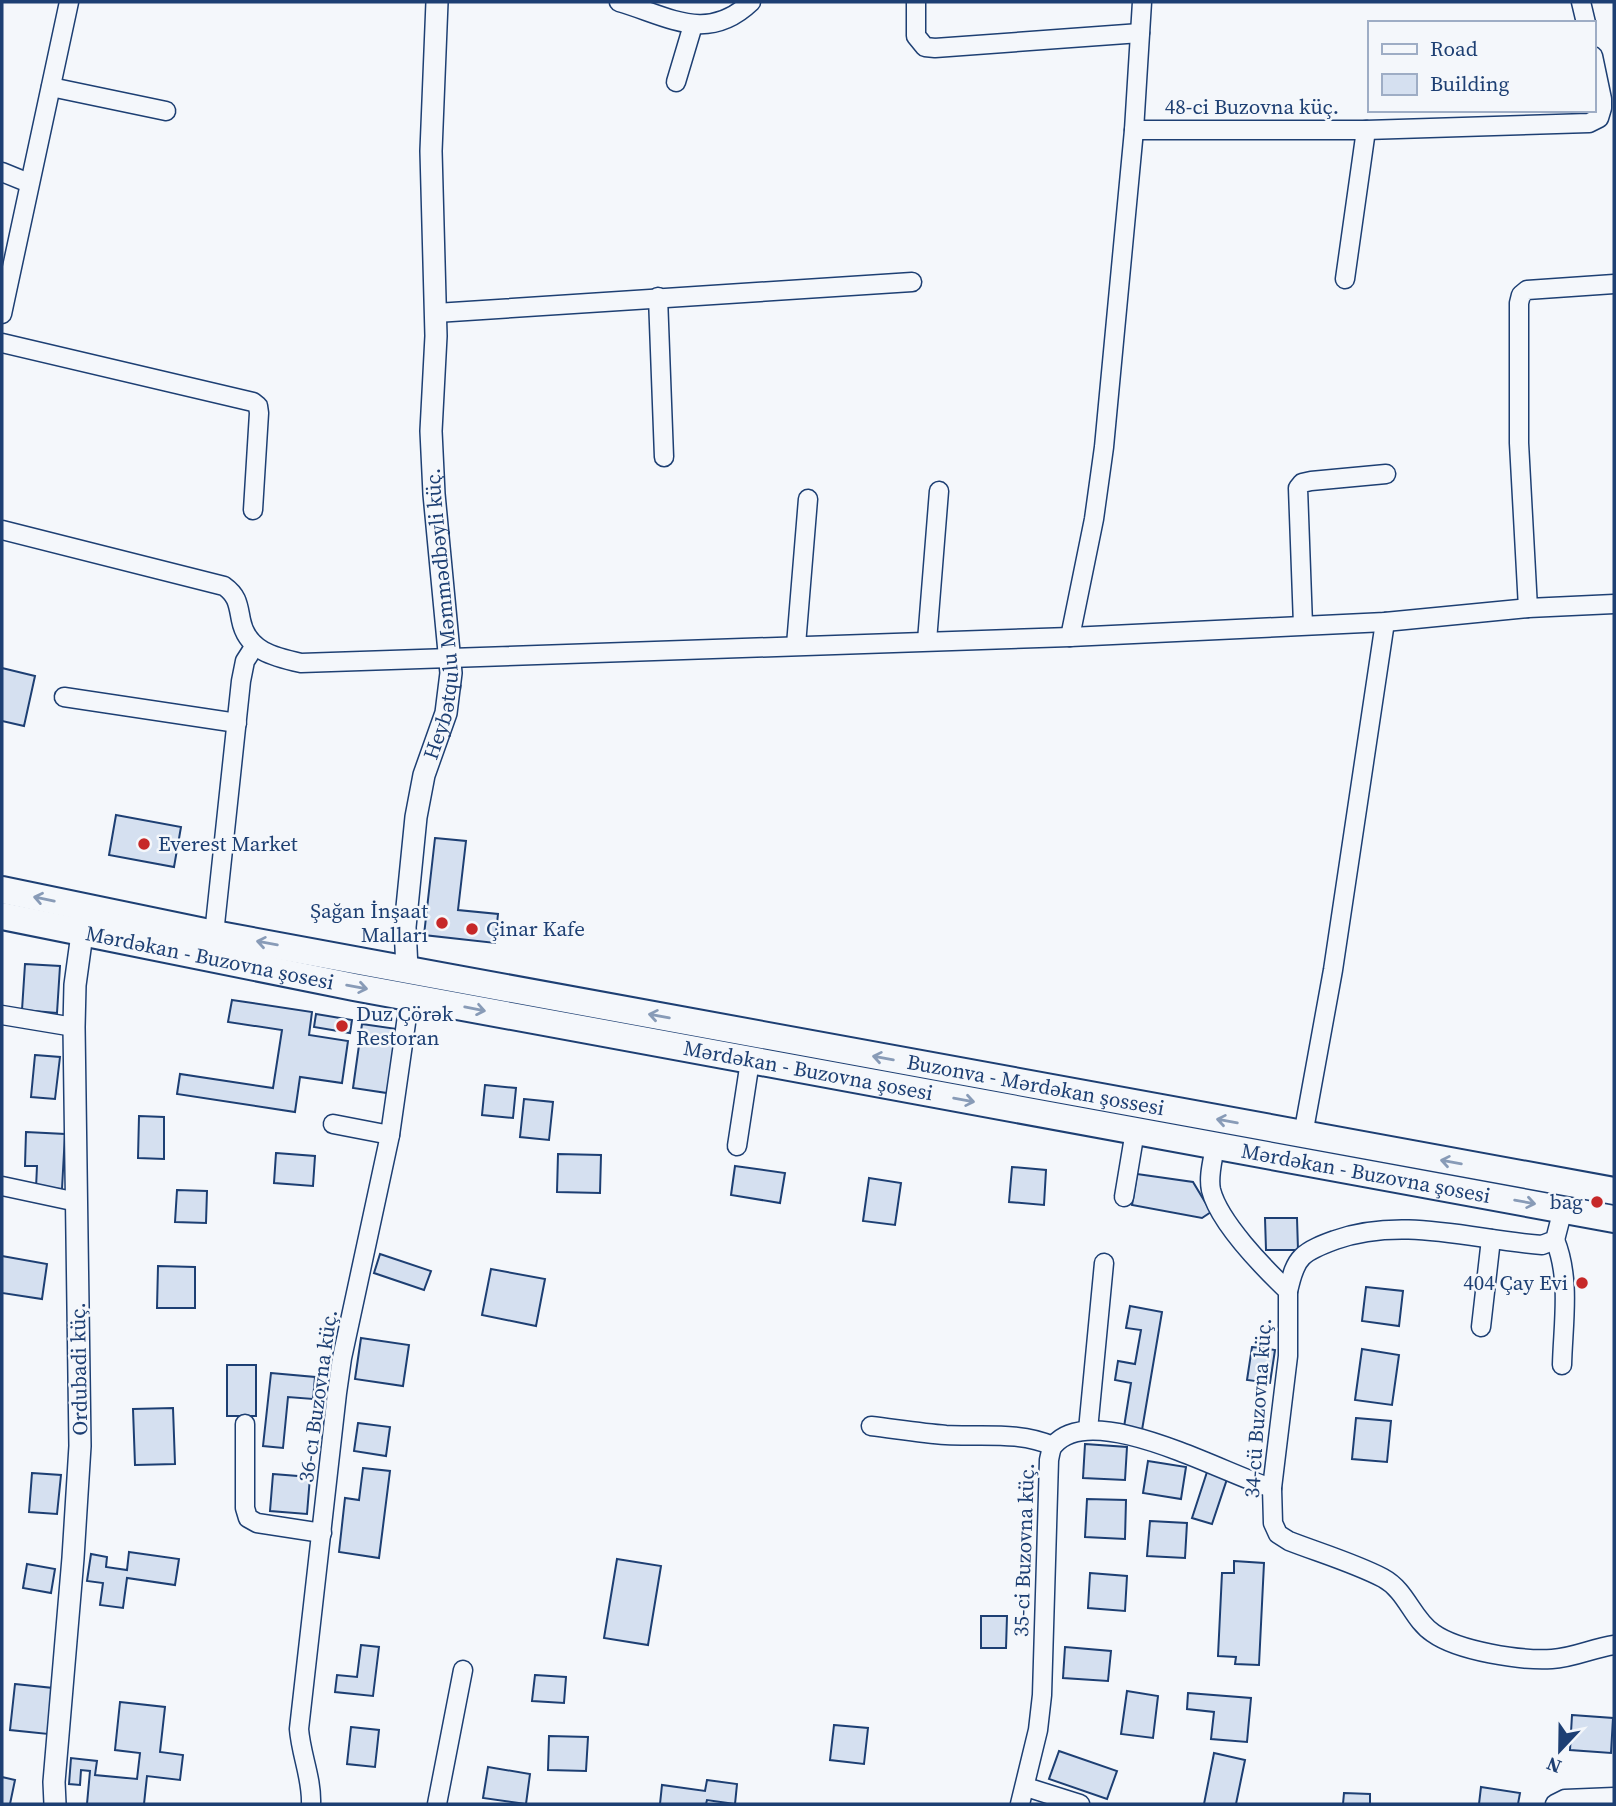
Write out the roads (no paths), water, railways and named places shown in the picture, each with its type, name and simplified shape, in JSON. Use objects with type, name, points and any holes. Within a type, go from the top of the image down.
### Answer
[{"type":"main road","name":"Mərdəkan - Buzovna şosesi","points":[[2,890],[214,934],[457,979]]},
{"type":"main road","name":"Mərdəkan - Buzovna şosesi","points":[[2,916],[750,1061],[1614,1219]]},
{"type":"main road","points":[[407,969],[408,996]]},
{"type":"main road","name":"Buzonva - Mərdəkan şossesi","points":[[457,979],[1614,1191]]},
{"type":"street","points":[[2,314],[69,2]]},
{"type":"street","name":"Heybətqulu Məmmədbəyli küç.","points":[[407,969],[405,927],[416,817],[424,775],[446,713],[451,673],[434,494],[431,431],[436,313],[431,151],[437,2]]},
{"type":"street","points":[[619,2],[693,25],[708,25],[725,20],[739,13],[751,2]]},
{"type":"street","points":[[916,2],[916,36],[925,47],[1140,33]]},
{"type":"street","points":[[1070,636],[1094,519],[1103,459],[1134,130],[1142,2]]},
{"type":"street","points":[[1581,2],[1586,21]]},
{"type":"street","points":[[676,82],[693,25]]},
{"type":"street","name":"48-ci Buzovna küç.","points":[[1134,130],[1366,130],[1588,123],[1599,118],[1602,108],[1595,68]]},
{"type":"street","points":[[51,87],[166,111]]},
{"type":"street","points":[[1345,279],[1366,130]]},
{"type":"street","points":[[2,172],[29,183]]},
{"type":"street","points":[[436,313],[912,282]]},
{"type":"street","points":[[1528,608],[1518,443],[1521,295],[1527,290],[1614,284]]},
{"type":"street","points":[[658,297],[664,457]]},
{"type":"street","points":[[2,343],[253,402],[258,406],[259,413],[253,510]]},
{"type":"street","points":[[1303,625],[1298,488],[1302,483],[1311,481],[1386,474]]},
{"type":"street","points":[[927,641],[939,491]]},
{"type":"street","points":[[796,645],[808,499]]},
{"type":"street","points":[[2,530],[224,586],[233,593],[239,603],[242,624],[254,647],[275,657],[301,663],[1385,622],[1528,608],[1614,604]]},
{"type":"street","points":[[1303,1135],[1333,970],[1385,622]]},
{"type":"street","points":[[214,934],[245,661],[254,647]]},
{"type":"street","points":[[64,697],[237,723]]},
{"type":"street","name":"Ordubadi küç.","points":[[55,1804],[54,1782],[74,1558],[80,1446],[74,1027],[75,985],[82,933]]},
{"type":"street","name":"36-cı Buzovna küç.","points":[[311,1804],[311,1790],[299,1729],[342,1358],[390,1135],[408,996]]},
{"type":"street","points":[[2,1015],[74,1027]]},
{"type":"street","points":[[737,1146],[750,1061]]},
{"type":"street","points":[[333,1125],[390,1135]]},
{"type":"street","points":[[1124,1197],[1135,1131]]},
{"type":"street","name":"34-cü Buzovna küç.","points":[[1215,1146],[1210,1178],[1215,1202],[1252,1256],[1288,1291],[1288,1356],[1272,1488],[1273,1524],[1278,1534],[1289,1541],[1383,1578],[1404,1596],[1424,1625],[1433,1633],[1476,1651],[1551,1659],[1614,1645]]},
{"type":"street","points":[[2,1186],[77,1202]]},
{"type":"street","points":[[1562,1365],[1565,1275],[1562,1256],[1555,1240],[1563,1209]]},
{"type":"street","points":[[1288,1291],[1296,1266],[1309,1251],[1351,1235],[1375,1230],[1401,1228],[1542,1245],[1555,1240]]},
{"type":"street","points":[[1481,1328],[1491,1239]]},
{"type":"street","points":[[1104,1263],[1088,1430],[1173,1447],[1251,1482],[1272,1488]]},
{"type":"street","points":[[245,1424],[245,1508],[248,1518],[257,1523],[322,1533]]},
{"type":"street","points":[[871,1426],[947,1435],[1024,1437],[1041,1440],[1053,1446]]},
{"type":"street","name":"35-ci Buzovna küç.","points":[[1023,1796],[1038,1730],[1042,1695],[1049,1460],[1053,1446],[1065,1437],[1088,1430]]},
{"type":"street","points":[[437,1804],[463,1671]]},
{"type":"street","points":[[1023,1796],[1080,1804]]},
{"type":"street","points":[[1555,1804],[1565,1799],[1614,1797]]},
{"type":"place","name":"Everest Market","points":[[144,844]]},
{"type":"place","name":"Şağan İnşaat Malları","points":[[442,923]]},
{"type":"place","name":"Çinar Kafe","points":[[472,929]]},
{"type":"place","name":"Duz Çörək Restoran","points":[[342,1026]]},
{"type":"place","name":"bag","points":[[1597,1202]]},
{"type":"place","name":"404 Çay Evi","points":[[1582,1283]]}]
